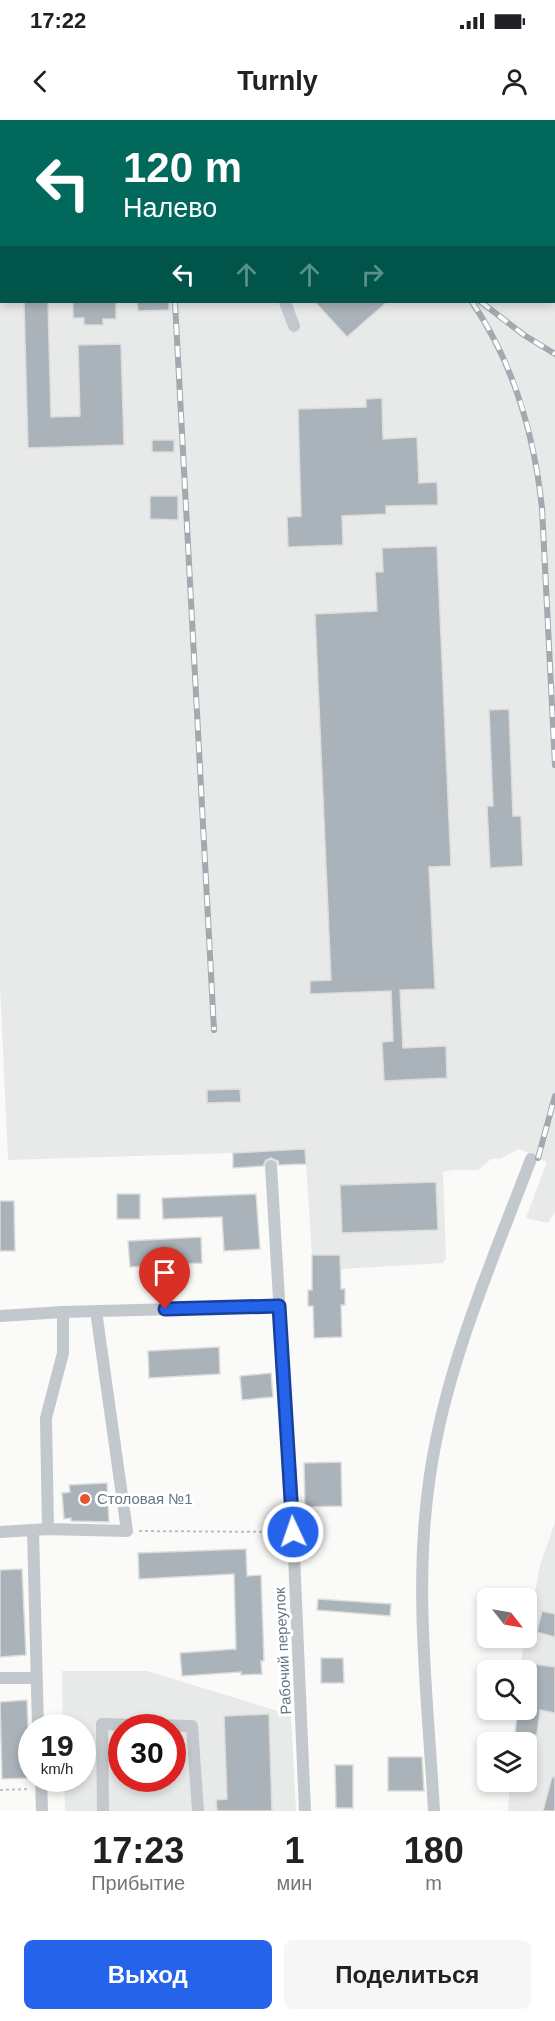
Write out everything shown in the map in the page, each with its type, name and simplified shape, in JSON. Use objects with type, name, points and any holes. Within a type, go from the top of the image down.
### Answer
[{"type":"street","points":[[285,303],[294,326]]},
{"type":"street","points":[[434,1811],[422,1593],[423,1533],[429,1475],[450,1383],[531,1159]]},
{"type":"street","name":"Рабочий переулок","points":[[271,1166],[293,1532],[305,1811]]},
{"type":"street","points":[[0,1316],[279,1306]]},
{"type":"street","points":[[0,1532],[48,1529],[127,1531],[96,1311]]},
{"type":"street","points":[[48,1529],[46,1418],[63,1353],[63,1312]]},
{"type":"street","points":[[33,1530],[37,1714]]},
{"type":"street","points":[[0,1678],[36,1678]]},
{"type":"street","points":[[103,1811],[102,1724],[192,1726],[198,1811]]},
{"type":"street","points":[[41,1792],[42,1811]]},
{"type":"path","points":[[127,1531],[293,1532]]},
{"type":"path","points":[[0,1790],[18,1787]]},
{"type":"shaded area","points":[[0,303],[555,303],[555,1212],[548,1223],[526,1218],[547,1162],[519,1149],[500,1159],[491,1159],[478,1170],[443,1172],[446,1258],[443,1263],[341,1269],[340,1255],[312,1255],[306,1164],[233,1168],[232,1153],[8,1160],[0,985]]},
{"type":"shaded area","points":[[555,1522],[555,1811],[508,1811],[509,1792],[537,1792],[537,1732],[515,1732],[516,1720],[537,1720],[537,1660],[521,1660],[524,1648],[537,1648],[536,1588],[540,1566]]},
{"type":"shaded area","points":[[62,1671],[147,1671],[291,1715],[296,1811],[65,1811],[64,1792],[96,1792],[96,1714],[63,1714]]},
{"type":"building","points":[[24,303],[48,303],[51,417],[80,416],[78,345],[121,344],[124,445],[28,448]]},
{"type":"building","points":[[73,303],[116,303],[116,319],[103,319],[103,325],[84,325],[84,318],[73,318]]},
{"type":"building","points":[[137,303],[169,303],[169,310],[138,311]]},
{"type":"building","points":[[316,303],[386,303],[347,337]]},
{"type":"building","points":[[382,398],[383,439],[417,437],[419,483],[437,482],[438,505],[386,506],[386,514],[342,516],[343,545],[288,547],[287,517],[301,516],[298,409],[366,407],[366,399]]},
{"type":"building","points":[[152,440],[174,440],[174,452],[152,452]]},
{"type":"building","points":[[150,496],[178,496],[178,520],[150,519]]},
{"type":"building","points":[[437,546],[451,866],[429,867],[435,989],[400,990],[403,1048],[446,1046],[447,1078],[384,1081],[382,1042],[393,1041],[391,991],[310,994],[310,981],[331,980],[315,614],[377,611],[375,572],[383,572],[382,548]]},
{"type":"building","points":[[509,709],[513,816],[521,816],[523,866],[490,868],[487,806],[493,806],[489,710]]},
{"type":"building","points":[[240,1089],[241,1102],[207,1103],[207,1090]]},
{"type":"building","points":[[305,1149],[306,1164],[279,1165],[278,1161],[271,1158],[266,1160],[263,1166],[233,1168],[233,1153]]},
{"type":"building","points":[[436,1182],[438,1230],[342,1233],[340,1185]]},
{"type":"building","points":[[117,1194],[140,1194],[140,1219],[117,1219]]},
{"type":"building","points":[[256,1194],[260,1249],[224,1251],[222,1217],[163,1219],[162,1198]]},
{"type":"building","points":[[0,1201],[14,1201],[15,1251],[0,1251]]},
{"type":"building","points":[[201,1237],[202,1263],[130,1267],[128,1241]]},
{"type":"building","points":[[312,1255],[340,1255],[341,1289],[345,1289],[345,1305],[341,1305],[342,1337],[314,1338],[313,1306],[308,1306],[308,1290],[312,1290]]},
{"type":"building","points":[[219,1347],[220,1374],[149,1378],[148,1351]]},
{"type":"building","points":[[271,1373],[273,1397],[242,1400],[240,1376]]},
{"type":"building","points":[[341,1462],[342,1506],[305,1507],[304,1463]]},
{"type":"building","name":"Столовая №1","points":[[107,1483],[109,1522],[64,1519],[62,1493],[70,1492],[69,1485]]},
{"type":"building","points":[[246,1549],[247,1576],[261,1575],[264,1661],[261,1661],[262,1674],[241,1675],[241,1672],[182,1676],[180,1653],[236,1649],[234,1574],[139,1579],[138,1553]]},
{"type":"building","points":[[22,1569],[26,1655],[0,1657],[0,1570]]},
{"type":"building","points":[[318,1599],[391,1604],[390,1616],[317,1610]]},
{"type":"building","points":[[542,1611],[555,1614],[555,1637],[537,1632]]},
{"type":"building","points":[[321,1658],[343,1658],[344,1683],[321,1683]]},
{"type":"building","points":[[537,1665],[555,1667],[555,1713],[540,1710],[537,1735],[537,1732],[515,1732],[517,1720],[537,1720]]},
{"type":"building","points":[[27,1700],[28,1714],[18,1714],[18,1778],[2,1779],[0,1702]]},
{"type":"building","points":[[269,1714],[272,1811],[217,1811],[216,1800],[227,1799],[224,1716]]},
{"type":"building","points":[[388,1757],[422,1757],[424,1791],[388,1791]]},
{"type":"building","points":[[335,1765],[353,1765],[353,1808],[336,1808]]},
{"type":"building","points":[[552,1777],[555,1777],[555,1811],[543,1811]]},
{"type":"railway","points":[[175,303],[214,1030]]},
{"type":"railway","points":[[473,303],[500,350],[520,400],[534,453],[542,508],[555,765]]},
{"type":"railway","points":[[482,303],[524,335],[555,354]]},
{"type":"railway","points":[[538,1158],[555,1096]]},
{"type":"place","name":"Столовая №1","points":[[85,1499]]},
{"type":"route","points":[[165,1309],[279,1306],[293,1532]]}]
